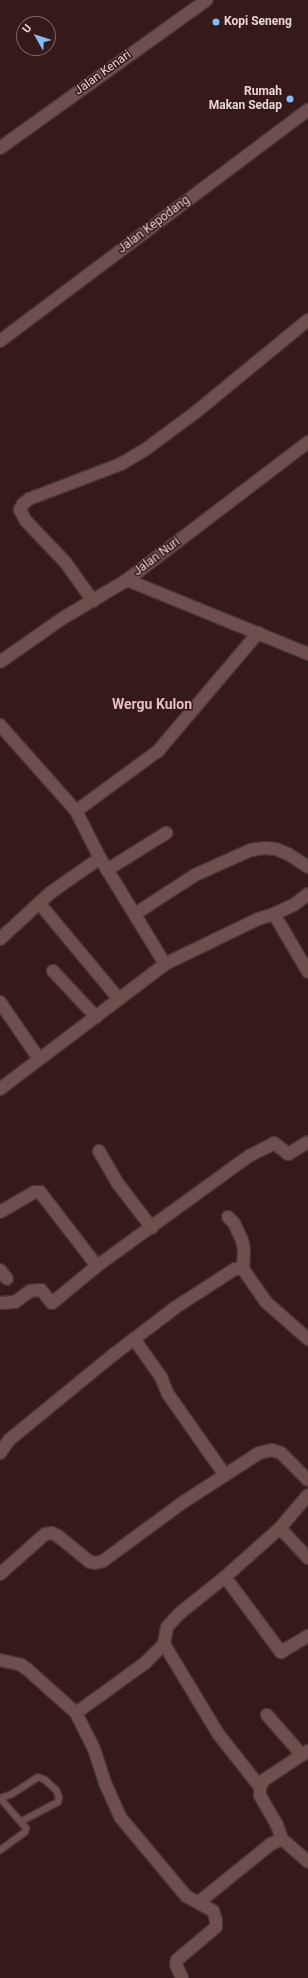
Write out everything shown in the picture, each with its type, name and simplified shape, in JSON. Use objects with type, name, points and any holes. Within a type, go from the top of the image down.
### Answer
[{"type":"street","name":"Jalan Kenari","points":[[0,148],[207,0]]},
{"type":"street","name":"Jalan Kepodang","points":[[0,341],[308,110]]},
{"type":"street","points":[[93,601],[66,563],[26,520],[20,510],[23,504],[29,499],[120,464],[146,449],[196,412],[308,320]]},
{"type":"street","name":"Jalan Nuri","points":[[0,662],[63,618],[127,580],[308,442]]},
{"type":"street","points":[[127,580],[308,654]]},
{"type":"street","points":[[76,811],[158,752],[258,633]]},
{"type":"street","points":[[0,725],[76,811],[100,858],[165,964]]},
{"type":"street","points":[[107,870],[166,833]]},
{"type":"street","points":[[135,914],[195,875],[251,850],[264,848],[276,849],[288,854],[308,867]]},
{"type":"street","points":[[0,939],[59,886],[100,858]]},
{"type":"street","points":[[0,1089],[165,964],[258,919],[274,914],[294,904],[308,894]]},
{"type":"street","points":[[39,903],[119,999]]},
{"type":"street","points":[[274,914],[308,972]]},
{"type":"street","points":[[53,971],[96,1016]]},
{"type":"street","points":[[0,1002],[39,1059]]},
{"type":"street","points":[[0,1303],[15,1302],[30,1291],[41,1290],[52,1303],[97,1266],[152,1228],[249,1156],[274,1143],[288,1154],[308,1142]]},
{"type":"street","points":[[99,1151],[119,1185],[152,1228]]},
{"type":"street","points":[[0,1212],[29,1194],[37,1191],[40,1192],[97,1266]]},
{"type":"street","points":[[228,1217],[234,1223],[242,1240],[244,1250],[243,1269],[266,1302],[308,1339]]},
{"type":"street","points":[[0,1453],[9,1440],[176,1307],[235,1269],[243,1269]]},
{"type":"street","points":[[134,1339],[161,1377],[168,1394],[225,1475]]},
{"type":"street","points":[[0,1574],[45,1534],[52,1533],[58,1536],[90,1562],[95,1563],[103,1561],[182,1503],[259,1453],[272,1450],[281,1453],[308,1480]]},
{"type":"street","points":[[76,1713],[145,1663],[164,1644],[167,1627],[180,1613],[225,1577],[280,1528],[308,1495]]},
{"type":"street","points":[[280,1528],[308,1558]]},
{"type":"street","points":[[225,1577],[281,1652],[308,1636]]},
{"type":"street","points":[[164,1644],[219,1735],[260,1787]]},
{"type":"street","points":[[0,1660],[21,1665],[27,1669],[76,1713],[94,1749],[106,1785],[120,1818],[186,1896],[213,1911],[216,1920],[216,1927],[177,1960],[176,1964],[182,1978]]},
{"type":"street","points":[[267,1715],[305,1753],[264,1780],[260,1787],[260,1795],[277,1825],[282,1839],[308,1862]]},
{"type":"street","points":[[198,1902],[271,1844],[282,1839]]},
{"type":"lane","points":[[0,1850],[25,1832],[26,1828],[0,1798],[12,1794],[38,1777],[45,1780],[56,1790],[59,1797],[58,1802],[22,1822]]},
{"type":"place","name":"Kopi Seneng","points":[[216,22]]},
{"type":"place","name":"Rumah Makan Sedap","points":[[290,99]]},
{"type":"district","name":"Wergu Kulon","points":[[152,704]]}]
